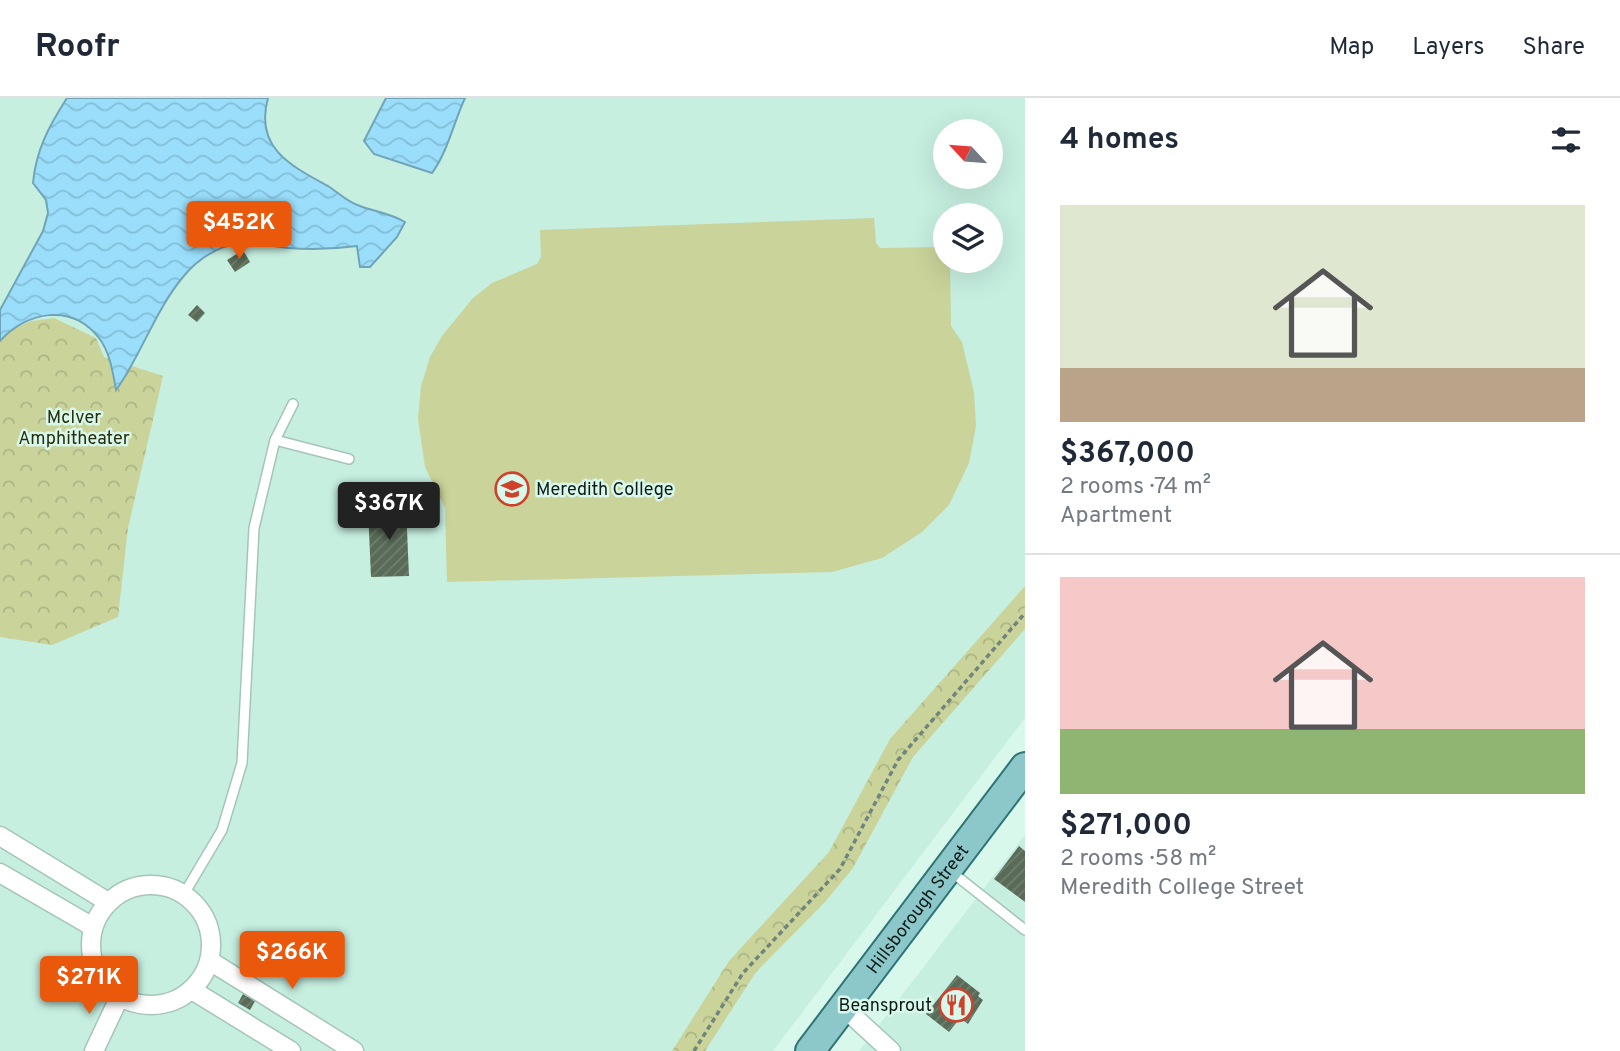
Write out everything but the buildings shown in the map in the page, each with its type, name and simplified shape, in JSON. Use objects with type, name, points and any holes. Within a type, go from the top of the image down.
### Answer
[{"type":"main road","name":"Hillsborough Street","points":[[810,1051],[1025,767]]},
{"type":"street","points":[[0,836],[108,902]]},
{"type":"street","points":[[0,873],[93,927]]},
{"type":"street","points":[[145,885],[165,886],[184,894],[198,906],[208,923],[212,942],[210,961],[192,990],[176,1001],[157,1006],[138,1005],[120,998],[104,985],[94,967],[91,947],[93,927],[108,902],[125,890],[145,885]]},
{"type":"street","points":[[210,961],[354,1051]]},
{"type":"street","points":[[192,990],[291,1051]]},
{"type":"street","points":[[94,1051],[120,998]]},
{"type":"street","points":[[843,1007],[891,1051]]},
{"type":"street","points":[[268,1038],[285,1009]]},
{"type":"lane","points":[[184,894],[222,830],[242,763],[254,528],[275,440],[293,404]]},
{"type":"lane","points":[[275,440],[349,459]]},
{"type":"lane","points":[[948,869],[1025,930]]},
{"type":"path","points":[[694,1051],[743,973],[840,870],[898,761],[1025,613]]},
{"type":"shaded area","name":"Meredith College","points":[[0,98],[1025,98],[1025,718],[773,1051],[0,1051]]},
{"type":"shaded area","points":[[1025,835],[1025,1051],[859,1051]]},
{"type":"green space","points":[[874,218],[876,243],[880,248],[933,247],[933,273],[950,273],[951,326],[962,342],[974,392],[976,426],[969,463],[949,505],[922,532],[882,558],[832,572],[447,582],[445,508],[425,467],[418,419],[421,386],[430,357],[442,336],[472,299],[492,283],[537,264],[541,257],[540,230]]},
{"type":"green space","name":"McIver Amphitheater","points":[[54,318],[96,338],[104,357],[163,376],[128,528],[118,617],[52,645],[0,637],[0,335],[31,321]]},
{"type":"green space","points":[[1025,586],[1025,629],[913,757],[853,868],[825,902],[756,972],[705,1051],[672,1051],[729,961],[829,852],[890,739]]},
{"type":"water","points":[[67,98],[268,98],[266,130],[271,143],[289,163],[351,202],[405,222],[397,237],[370,267],[360,267],[357,246],[306,249],[245,243],[220,248],[199,261],[182,279],[153,323],[116,390],[103,344],[88,327],[76,319],[50,315],[36,318],[23,323],[0,341],[0,310],[43,231],[48,213],[46,200],[33,183],[40,149]]},
{"type":"water","points":[[386,98],[465,98],[438,165],[432,173],[374,154],[364,141]]},
{"type":"place","name":"Meredith College","points":[[512,489]]},
{"type":"place","name":"Beansprout","points":[[956,1005]]}]
